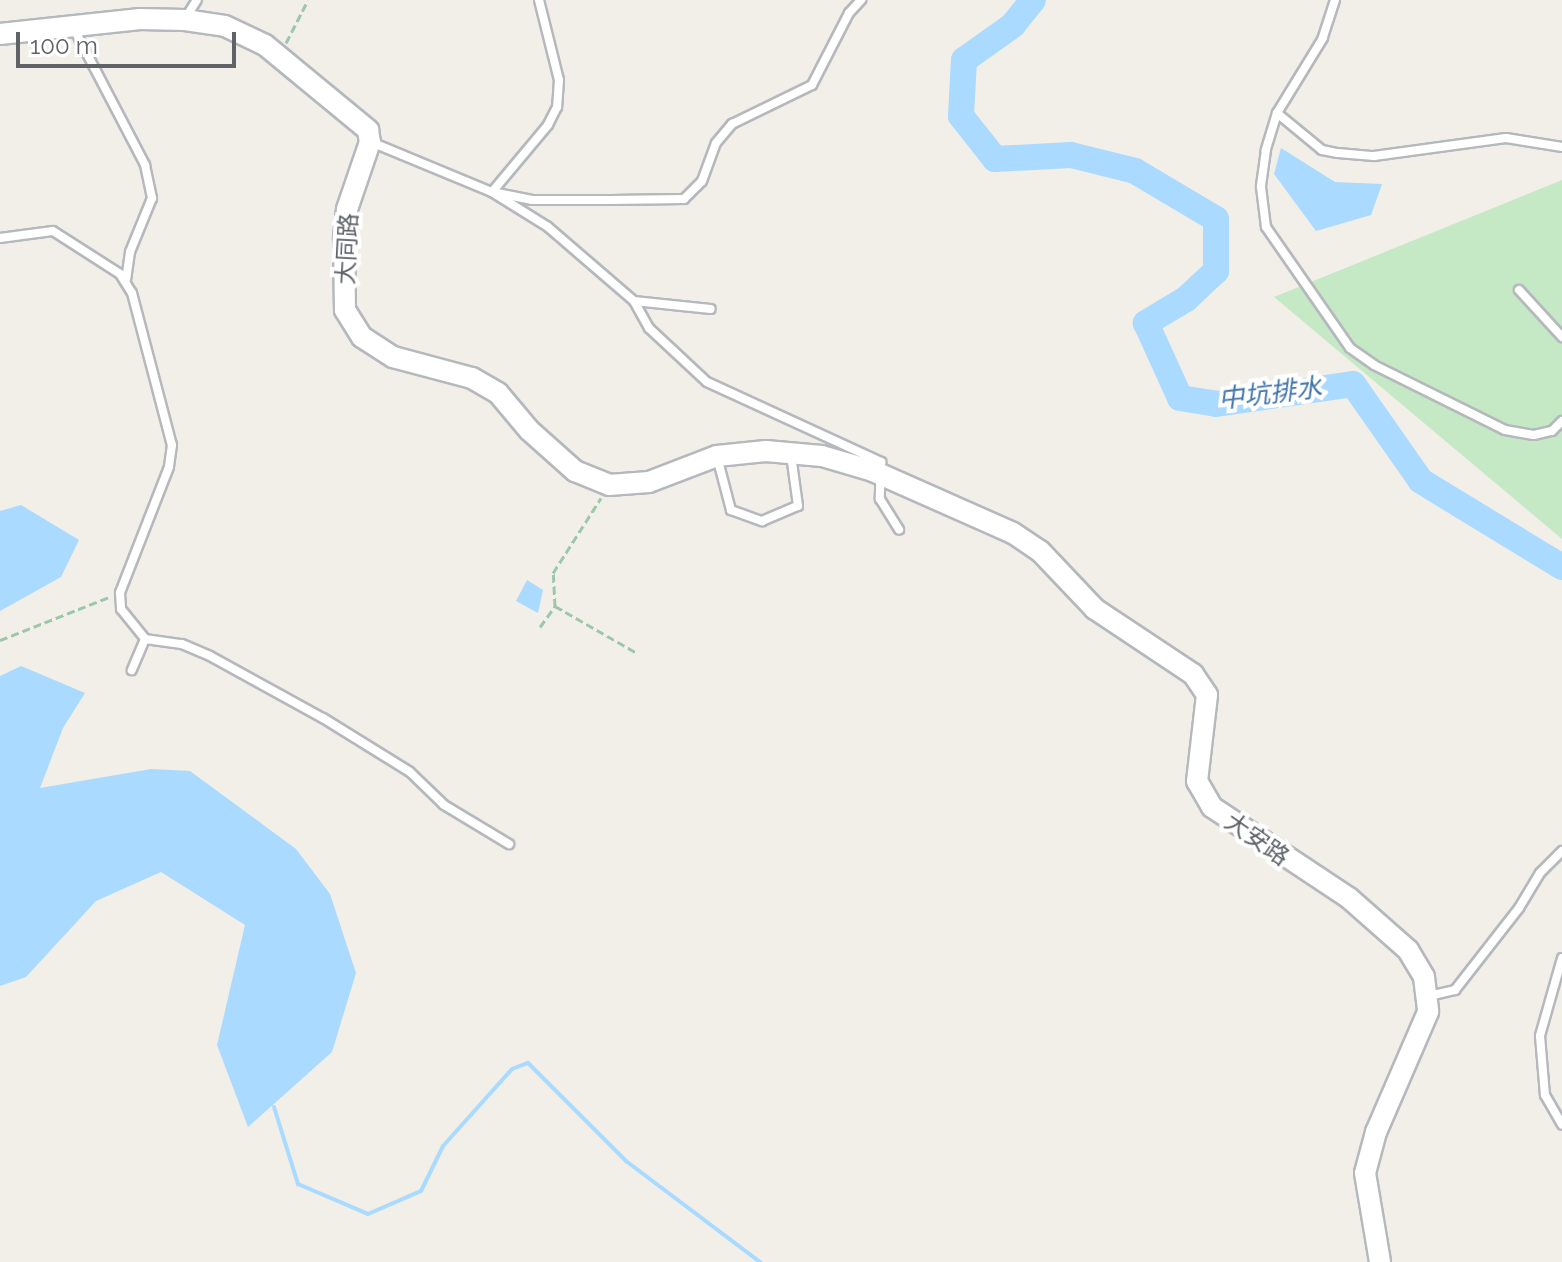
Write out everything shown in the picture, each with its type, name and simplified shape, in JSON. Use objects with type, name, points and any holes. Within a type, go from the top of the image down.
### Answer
[{"type":"street","points":[[0,34],[72,26],[185,20],[225,26],[279,56],[361,120],[370,142]]},
{"type":"street","name":"大同路","points":[[370,142],[347,209],[344,240],[345,310],[362,337],[393,357],[472,378],[498,393],[529,430],[575,471],[609,485],[649,482],[717,456],[791,453],[884,476]]},
{"type":"street","name":"大安路","points":[[884,476],[1013,533],[1040,551],[1095,609],[1193,674],[1207,695],[1197,781],[1212,807],[1385,928],[1408,950],[1429,996]]},
{"type":"street","points":[[1380,1262],[1365,1173],[1376,1132],[1415,1051],[1429,996]]},
{"type":"lane","points":[[185,20],[197,0]]},
{"type":"lane","points":[[492,192],[548,125],[557,107],[559,80],[539,0]]},
{"type":"lane","points":[[492,192],[532,200],[684,199],[702,181],[716,143],[732,124],[812,85],[849,13],[861,0]]},
{"type":"lane","points":[[1335,0],[1323,38],[1277,113],[1261,187],[1266,227],[1350,348],[1505,430],[1534,435],[1552,431],[1562,421]]},
{"type":"lane","points":[[72,26],[145,165],[152,198],[130,252],[126,279],[172,445],[169,467],[120,593],[121,609],[145,639],[182,644],[210,656],[323,718],[410,772],[444,805],[509,844]]},
{"type":"lane","points":[[1277,113],[1322,150],[1338,153],[1374,156],[1506,138],[1562,147]]},
{"type":"lane","points":[[370,142],[492,192],[548,227],[634,301],[649,328],[707,382],[881,462],[884,476],[880,499],[899,530]]},
{"type":"lane","points":[[0,238],[53,231],[126,279]]},
{"type":"lane","points":[[1519,290],[1562,337]]},
{"type":"lane","points":[[634,301],[711,309]]},
{"type":"lane","points":[[717,456],[731,510],[762,521],[798,506],[791,453]]},
{"type":"lane","points":[[132,670],[145,639]]},
{"type":"lane","points":[[1429,996],[1455,990],[1519,908],[1540,873],[1562,851]]},
{"type":"lane","points":[[1562,958],[1540,1036],[1545,1095],[1562,1125]]},
{"type":"path","points":[[279,56],[308,0]]},
{"type":"path","points":[[540,627],[555,606],[553,573],[609,485]]},
{"type":"path","points":[[0,640],[120,593]]},
{"type":"path","points":[[555,606],[637,653]]},
{"type":"green space","points":[[1562,180],[1562,539],[1274,297]]},
{"type":"water","points":[[1281,148],[1335,182],[1382,184],[1371,215],[1316,231],[1274,174]]},
{"type":"water","points":[[21,505],[79,540],[61,577],[0,611],[0,511]]},
{"type":"water","points":[[527,580],[543,590],[538,613],[516,601]]},
{"type":"water","points":[[21,666],[85,693],[63,728],[40,788],[151,769],[190,771],[296,849],[330,894],[356,973],[332,1052],[248,1127],[217,1045],[245,925],[161,872],[96,901],[26,977],[0,986],[0,676]]},
{"type":"waterway","name":"中坑排水","points":[[1033,0],[1013,25],[964,60],[961,116],[995,159],[1071,155],[1135,171],[1216,219],[1216,271],[1186,299],[1146,323],[1180,398],[1216,404],[1353,384],[1421,481],[1562,567]]},
{"type":"waterway","points":[[274,1107],[298,1184],[368,1214],[421,1191],[443,1146],[512,1069],[528,1063],[626,1161],[760,1262]]}]
